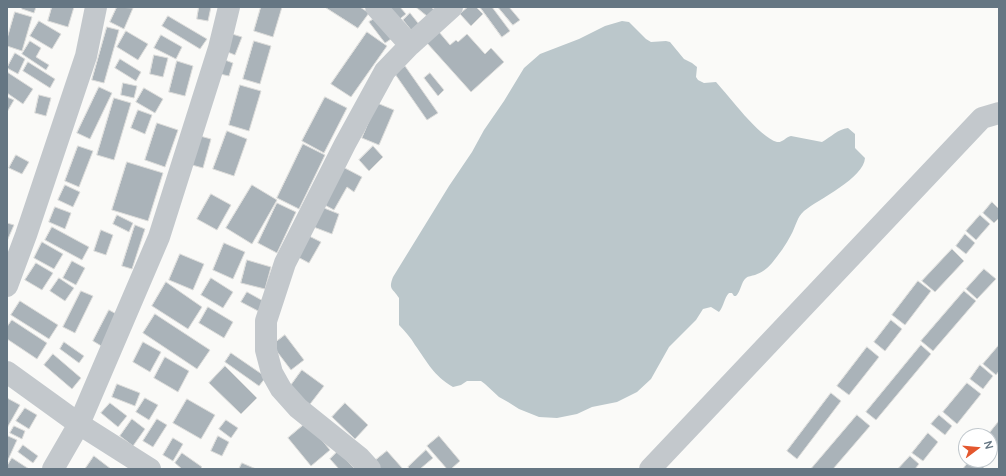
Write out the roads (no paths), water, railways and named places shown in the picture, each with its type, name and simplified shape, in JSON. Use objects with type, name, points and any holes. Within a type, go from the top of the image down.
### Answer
[{"type":"street","points":[[7,286],[26,235],[86,56],[96,7]]},
{"type":"street","points":[[53,469],[79,424],[159,237],[219,48],[228,7]]},
{"type":"street","points":[[376,7],[410,45]]},
{"type":"street","points":[[370,469],[359,457],[298,408],[281,389],[272,373],[268,355],[266,321],[285,263],[344,144],[385,71],[410,45],[452,7]]},
{"type":"street","points":[[650,469],[982,118],[999,114]]},
{"type":"street","points":[[7,372],[79,424],[150,469]]}]
